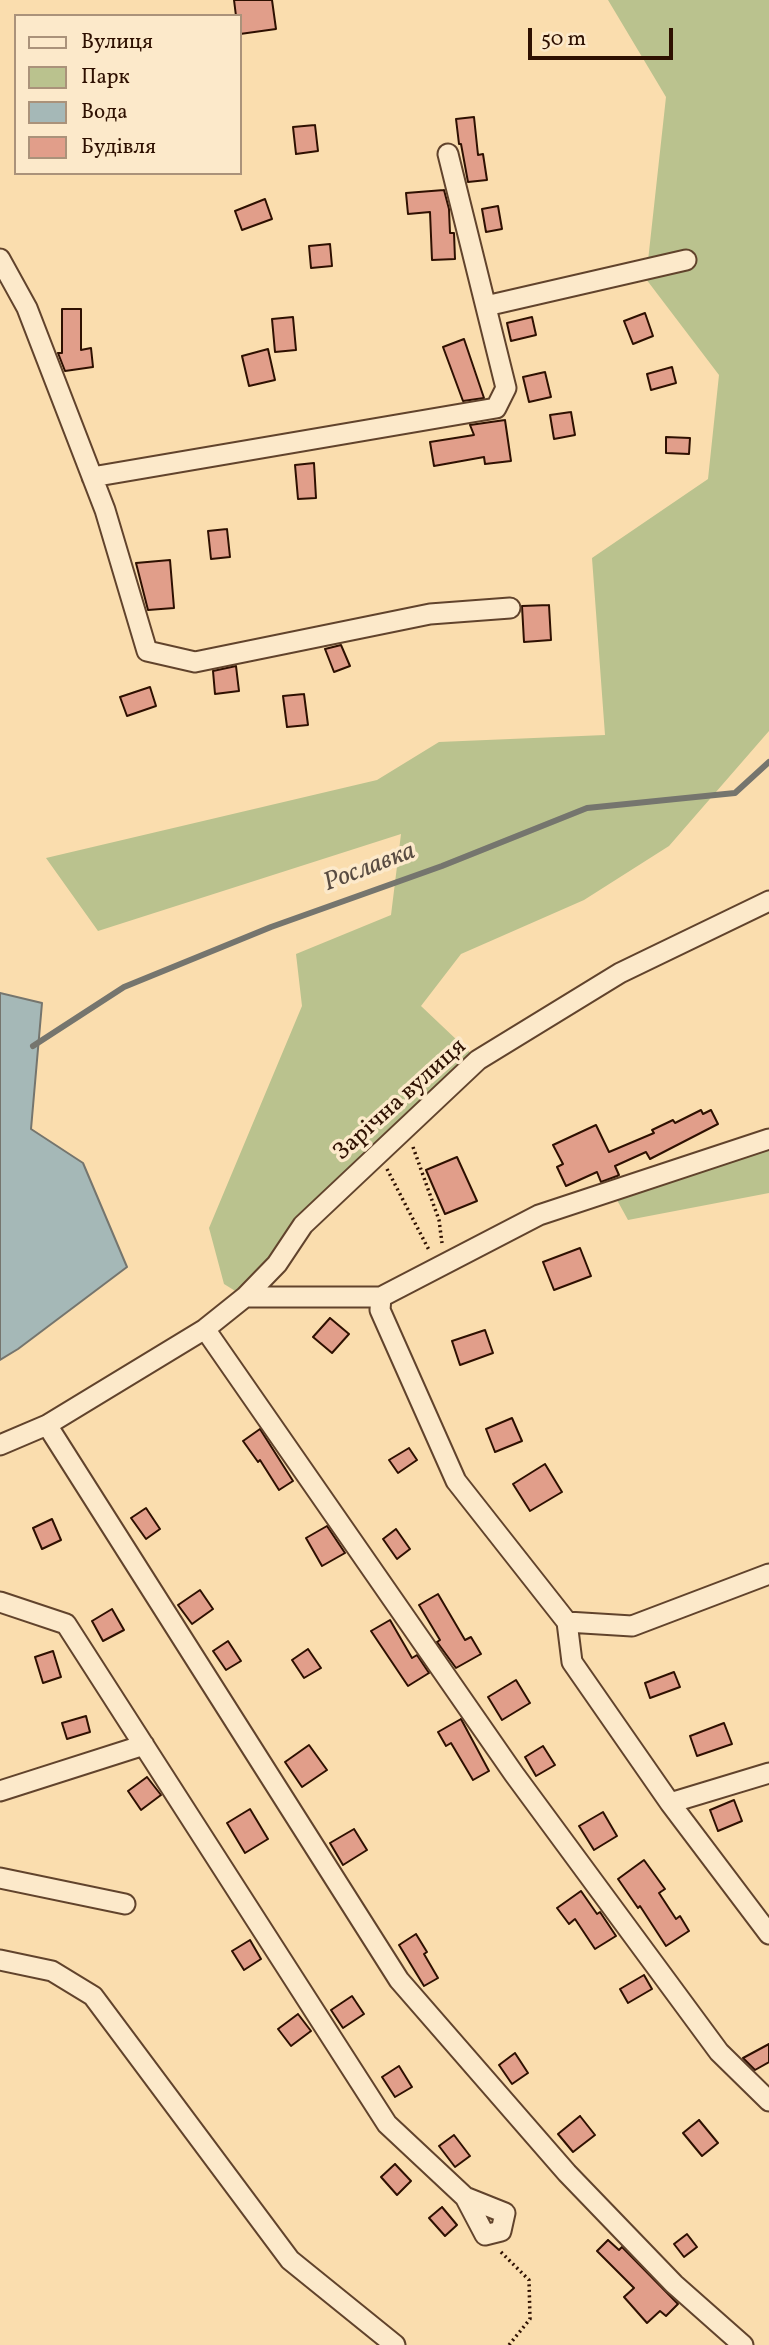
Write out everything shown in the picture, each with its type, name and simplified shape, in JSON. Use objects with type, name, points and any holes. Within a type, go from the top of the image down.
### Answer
[{"type":"street","points":[[92,477],[496,408],[506,388],[448,154]]},
{"type":"street","points":[[0,259],[27,308],[105,510],[147,651],[195,662],[430,614],[510,608]]},
{"type":"street","points":[[486,306],[686,260]]},
{"type":"street","name":"Зарічна вулиця","points":[[0,1445],[47,1425],[205,1329],[245,1297],[277,1264],[303,1225],[478,1060],[620,973],[769,901]]},
{"type":"street","points":[[245,1297],[381,1297],[539,1215],[769,1139]]},
{"type":"street","points":[[381,1297],[380,1310],[456,1480],[567,1622],[572,1662],[670,1803],[769,1934]]},
{"type":"street","points":[[205,1329],[514,1774],[719,2052],[769,2101]]},
{"type":"street","points":[[47,1425],[399,1980],[567,2174],[674,2284],[743,2345]]},
{"type":"street","points":[[567,1622],[632,1626],[769,1574]]},
{"type":"street","points":[[0,1602],[65,1624],[387,2124],[465,2197],[485,2235],[501,2231],[505,2213],[465,2197]]},
{"type":"street","points":[[0,1791],[144,1745]]},
{"type":"street","points":[[670,1803],[769,1773]]},
{"type":"street","points":[[0,1878],[125,1904]]},
{"type":"street","points":[[0,1960],[52,1971],[93,1996],[290,2260],[395,2345]]},
{"type":"path","points":[[406,1128],[439,1220],[441,1265]]},
{"type":"path","points":[[379,1153],[441,1265]]},
{"type":"path","points":[[485,2235],[529,2280],[530,2319],[509,2345]]},
{"type":"green space","points":[[608,0],[769,0],[769,731],[669,846],[584,900],[461,954],[421,1006],[478,1060],[245,1297],[224,1284],[209,1228],[302,1006],[296,954],[391,915],[401,834],[98,931],[46,858],[377,780],[439,742],[605,735],[592,558],[708,479],[719,375],[646,279],[666,97]]},
{"type":"green space","points":[[769,1149],[769,1193],[628,1220],[617,1200]]},
{"type":"water","points":[[0,993],[42,1003],[31,1129],[83,1163],[127,1267],[0,1360]]},
{"type":"building","points":[[234,0],[272,0],[276,29],[242,34],[242,14],[236,14]]},
{"type":"building","points":[[474,117],[478,155],[483,154],[487,180],[468,182],[456,119]]},
{"type":"building","points":[[315,125],[318,151],[296,154],[293,127]]},
{"type":"building","points":[[444,190],[449,209],[450,233],[454,233],[455,259],[432,260],[430,212],[408,214],[406,193]]},
{"type":"building","points":[[265,199],[272,219],[242,230],[235,211]]},
{"type":"building","points":[[498,206],[502,229],[486,232],[482,209]]},
{"type":"building","points":[[330,244],[332,266],[311,268],[309,246]]},
{"type":"building","points":[[62,309],[81,309],[81,350],[91,348],[93,367],[65,371],[58,353],[62,353]]},
{"type":"building","points":[[645,313],[653,336],[633,344],[624,321]]},
{"type":"building","points":[[293,317],[296,350],[275,352],[272,319]]},
{"type":"building","points":[[532,317],[536,335],[511,341],[507,323]]},
{"type":"building","points":[[464,339],[484,398],[463,401],[443,347]]},
{"type":"building","points":[[268,349],[275,380],[249,386],[242,356]]},
{"type":"building","points":[[672,367],[676,383],[651,390],[647,374]]},
{"type":"building","points":[[545,372],[551,397],[529,402],[523,377]]},
{"type":"building","points":[[571,412],[575,435],[554,439],[550,415]]},
{"type":"building","points":[[505,420],[511,461],[485,464],[484,457],[434,466],[430,442],[474,435],[470,425]]},
{"type":"building","points":[[666,437],[690,438],[689,454],[666,453]]},
{"type":"building","points":[[314,463],[316,498],[298,499],[295,465]]},
{"type":"building","points":[[227,529],[230,557],[211,559],[208,531]]},
{"type":"building","points":[[170,560],[174,608],[148,610],[136,563]]},
{"type":"building","points":[[549,605],[551,640],[524,642],[522,606]]},
{"type":"building","points":[[341,645],[350,666],[334,672],[325,649]]},
{"type":"building","points":[[236,666],[239,691],[215,694],[213,671]]},
{"type":"building","points":[[150,687],[156,706],[127,716],[120,697]]},
{"type":"building","points":[[304,694],[308,725],[287,727],[283,696]]},
{"type":"building","points":[[701,1110],[703,1114],[711,1110],[718,1124],[650,1159],[646,1152],[615,1166],[619,1175],[617,1176],[601,1182],[597,1172],[566,1186],[557,1167],[563,1164],[553,1145],[596,1125],[609,1152],[654,1133],[652,1130],[673,1120],[675,1123]]},
{"type":"building","points":[[457,1157],[477,1201],[445,1214],[426,1170]]},
{"type":"building","points":[[580,1248],[591,1276],[554,1290],[543,1262]]},
{"type":"building","points":[[330,1318],[349,1334],[332,1353],[313,1337]]},
{"type":"building","points":[[485,1330],[493,1353],[460,1365],[452,1341]]},
{"type":"building","points":[[512,1418],[522,1441],[495,1452],[486,1429]]},
{"type":"building","points":[[260,1429],[293,1481],[279,1490],[260,1460],[258,1462],[243,1441]]},
{"type":"building","points":[[409,1448],[417,1460],[398,1473],[389,1460]]},
{"type":"building","points":[[545,1464],[562,1492],[530,1511],[513,1484]]},
{"type":"building","points":[[146,1508],[160,1529],[146,1539],[131,1518]]},
{"type":"building","points":[[52,1519],[61,1540],[42,1549],[33,1528]]},
{"type":"building","points":[[327,1526],[345,1553],[322,1566],[306,1538]]},
{"type":"building","points":[[396,1529],[410,1549],[397,1559],[383,1539]]},
{"type":"building","points":[[200,1590],[213,1609],[192,1624],[178,1605]]},
{"type":"building","points":[[438,1594],[465,1640],[471,1637],[481,1654],[456,1668],[437,1642],[440,1640],[419,1605]]},
{"type":"building","points":[[112,1609],[124,1630],[103,1641],[92,1621]]},
{"type":"building","points":[[390,1620],[412,1658],[417,1655],[429,1673],[408,1686],[371,1631]]},
{"type":"building","points":[[228,1641],[241,1661],[226,1670],[213,1651]]},
{"type":"building","points":[[308,1649],[321,1668],[304,1678],[292,1660]]},
{"type":"building","points":[[53,1651],[61,1677],[43,1683],[35,1657]]},
{"type":"building","points":[[674,1672],[680,1687],[650,1698],[645,1683]]},
{"type":"building","points":[[516,1680],[530,1703],[502,1720],[488,1697]]},
{"type":"building","points":[[86,1716],[90,1732],[67,1739],[62,1723]]},
{"type":"building","points":[[461,1719],[489,1771],[473,1780],[451,1743],[446,1746],[438,1732]]},
{"type":"building","points":[[724,1723],[732,1744],[697,1756],[690,1736]]},
{"type":"building","points":[[309,1745],[327,1770],[302,1787],[285,1762]]},
{"type":"building","points":[[543,1746],[555,1765],[536,1776],[525,1757]]},
{"type":"building","points":[[147,1777],[161,1795],[141,1810],[128,1791]]},
{"type":"building","points":[[734,1800],[742,1821],[718,1831],[710,1810]]},
{"type":"building","points":[[250,1809],[268,1839],[245,1853],[227,1823]]},
{"type":"building","points":[[603,1812],[617,1836],[594,1850],[579,1826]]},
{"type":"building","points":[[354,1829],[367,1850],[343,1865],[330,1843]]},
{"type":"building","points":[[644,1860],[665,1889],[659,1893],[676,1919],[680,1916],[689,1931],[666,1946],[640,1906],[638,1908],[618,1879]]},
{"type":"building","points":[[581,1891],[597,1914],[600,1912],[616,1936],[595,1949],[575,1919],[569,1924],[557,1908]]},
{"type":"building","points":[[416,1934],[438,1978],[424,1986],[399,1945]]},
{"type":"building","points":[[250,1940],[261,1959],[244,1970],[232,1951]]},
{"type":"building","points":[[644,1975],[652,1989],[628,2003],[620,1989]]},
{"type":"building","points":[[352,1996],[364,2014],[343,2028],[331,2010]]},
{"type":"building","points":[[298,2014],[311,2031],[291,2046],[278,2029]]},
{"type":"building","points":[[769,2044],[769,2062],[755,2070],[743,2058]]},
{"type":"building","points":[[515,2053],[528,2073],[512,2084],[499,2065]]},
{"type":"building","points":[[399,2066],[412,2087],[395,2097],[382,2077]]},
{"type":"building","points":[[580,2116],[595,2135],[573,2152],[558,2134]]},
{"type":"building","points":[[699,2120],[718,2143],[702,2156],[683,2133]]},
{"type":"building","points":[[454,2135],[470,2156],[455,2167],[439,2146]]},
{"type":"building","points":[[395,2164],[411,2181],[397,2195],[381,2177]]},
{"type":"building","points":[[442,2207],[457,2225],[445,2236],[429,2218]]},
{"type":"building","points":[[687,2234],[697,2247],[684,2257],[674,2244]]},
{"type":"building","points":[[608,2240],[619,2250],[622,2247],[678,2304],[666,2316],[660,2311],[647,2323],[624,2297],[634,2288],[597,2251]]},
{"type":"waterway","name":"Рославка","points":[[33,1046],[124,987],[271,927],[442,866],[587,808],[735,793],[769,762]]}]
